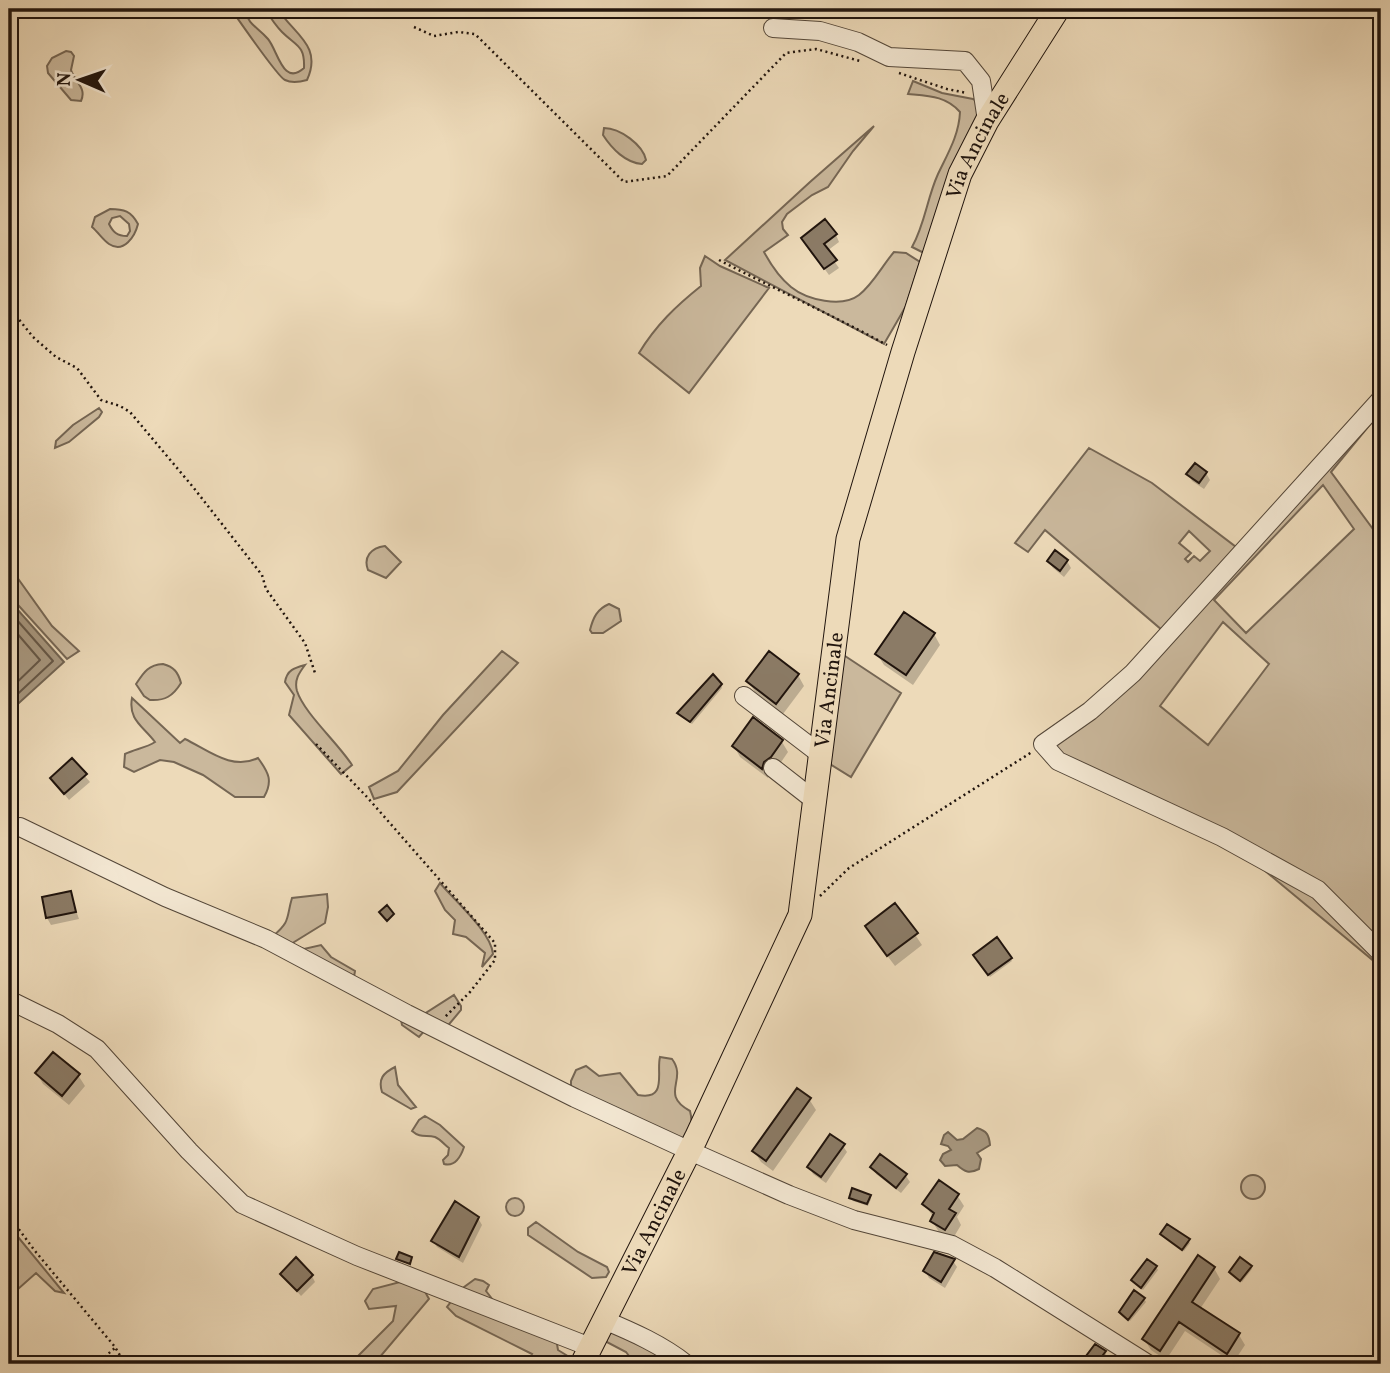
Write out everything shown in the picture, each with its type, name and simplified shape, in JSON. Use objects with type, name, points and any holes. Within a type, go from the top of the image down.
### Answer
[{"type":"main road","name":"Via Ancinale","points":[[586,1356],[690,1151],[800,915],[848,540],[903,352],[960,174],[987,121],[1058,9]]},
{"type":"street","points":[[773,28],[820,31],[858,42],[890,57],[965,61],[981,81],[987,121]]},
{"type":"street","points":[[1381,399],[1133,673],[1090,710],[1043,744],[1058,761],[1222,836],[1318,890],[1381,953]]},
{"type":"street","points":[[744,695],[820,754]]},
{"type":"street","points":[[773,768],[814,800]]},
{"type":"street","points":[[20,827],[165,897],[266,939],[575,1098],[690,1151],[853,1220],[952,1245],[995,1268],[1148,1364]]},
{"type":"street","points":[[9,1000],[58,1024],[97,1049],[188,1151],[242,1204],[586,1356]]},
{"type":"street","points":[[604,1320],[687,1364]]},
{"type":"path","points":[[414,27],[434,36],[458,32],[475,34],[624,182],[667,176],[786,53],[816,49],[867,63]]},
{"type":"path","points":[[898,73],[947,89],[984,96]]},
{"type":"path","points":[[719,260],[903,352]]},
{"type":"path","points":[[9,307],[33,337],[56,357],[77,368],[101,400],[130,412],[193,487],[262,575],[266,590],[305,643],[315,673]]},
{"type":"path","points":[[316,744],[367,797],[495,943],[495,960],[470,992],[434,1027]]},
{"type":"path","points":[[820,896],[849,869],[1043,744]]},
{"type":"path","points":[[9,1216],[125,1364]]},
{"type":"path","points":[[96,1364],[115,1348]]},
{"type":"shaded area","points":[[231,9],[244,9],[251,23],[272,44],[286,70],[297,73],[304,68],[301,50],[279,29],[265,9],[278,9],[309,49],[311,68],[307,80],[285,80]]},
{"type":"shaded area","points":[[66,51],[74,56],[71,70],[83,92],[81,101],[71,100],[48,73],[47,66],[52,58]]},
{"type":"shaded area","points":[[913,81],[942,93],[973,99],[982,107],[924,253],[912,247],[934,183],[955,136],[960,112],[943,100],[908,94]]},
{"type":"shaded area","points":[[874,126],[828,187],[812,195],[787,214],[782,222],[788,235],[764,252],[783,280],[798,292],[815,299],[834,302],[852,299],[864,291],[894,252],[906,253],[920,262],[906,306],[884,344],[725,260]]},
{"type":"shaded area","points":[[604,128],[630,138],[646,160],[642,164],[636,163],[620,154],[603,135]]},
{"type":"shaded area","points":[[110,209],[119,210],[130,214],[138,224],[128,242],[114,247],[92,227],[95,217]],"holes":[[[120,216],[129,224],[130,231],[127,236],[116,233],[109,224],[112,218]]]},
{"type":"shaded area","points":[[705,256],[720,266],[769,288],[689,393],[639,353],[667,316],[701,286],[700,268]]},
{"type":"shaded area","points":[[99,408],[102,412],[99,417],[69,442],[55,448],[56,441],[73,425]]},
{"type":"shaded area","points":[[1381,411],[1331,472],[1381,540],[1381,967],[1252,860],[1046,746],[1092,714]],"holes":[[[1323,485],[1354,529],[1246,633],[1214,600]],[[1223,622],[1269,664],[1208,745],[1160,706]]]},
{"type":"shaded area","points":[[1089,448],[1152,483],[1236,547],[1162,630],[1045,530],[1028,552],[1015,543]],"holes":[[[1189,531],[1210,551],[1200,561],[1194,556],[1188,562],[1185,559],[1191,553],[1179,543]]]},
{"type":"shaded area","points":[[385,546],[401,562],[386,578],[368,570],[367,565],[367,557],[372,551]]},
{"type":"shaded area","points":[[9,566],[52,626],[79,651],[67,659],[9,595]]},
{"type":"shaded area","points":[[609,604],[619,609],[621,621],[603,633],[592,633],[590,630],[596,614]]},
{"type":"shaded area","points":[[502,651],[518,663],[397,792],[374,799],[369,787],[398,771],[443,715]]},
{"type":"shaded area","points":[[839,652],[901,693],[851,777],[825,761]]},
{"type":"shaded area","points":[[163,664],[175,670],[181,683],[168,697],[150,700],[136,684],[147,670]]},
{"type":"shaded area","points":[[305,665],[297,680],[297,691],[307,709],[352,765],[341,774],[289,715],[294,695],[285,682],[286,678],[292,670]]},
{"type":"shaded area","points":[[132,698],[180,743],[185,739],[230,761],[258,758],[268,777],[264,797],[235,797],[203,775],[174,762],[160,760],[134,772],[124,767],[125,754],[155,742],[134,717]]},
{"type":"shaded area","points":[[440,883],[471,917],[491,945],[493,954],[482,967],[485,953],[466,937],[453,934],[455,920],[445,910],[435,891]]},
{"type":"shaded area","points":[[327,894],[325,923],[291,944],[304,949],[321,945],[331,957],[355,971],[354,977],[273,936],[285,923],[292,898]]},
{"type":"shaded area","points":[[454,995],[461,1010],[440,1035],[426,1029],[419,1037],[402,1025],[401,1020],[424,1014]]},
{"type":"shaded area","points":[[660,1057],[672,1059],[677,1074],[676,1099],[690,1111],[691,1125],[682,1146],[571,1088],[576,1070],[586,1066],[599,1076],[620,1073],[638,1095],[654,1094],[659,1084]]},
{"type":"shaded area","points":[[395,1067],[398,1085],[416,1107],[411,1109],[382,1092],[382,1077]]},
{"type":"shaded area","points":[[425,1116],[440,1125],[464,1147],[454,1162],[444,1164],[443,1160],[448,1155],[449,1148],[439,1139],[412,1131]]},
{"type":"shaded area","points":[[1253,1175],[1264,1182],[1265,1187],[1258,1198],[1253,1199],[1242,1192],[1241,1187],[1248,1176]]},
{"type":"shaded area","points":[[511,1198],[519,1198],[524,1207],[522,1214],[511,1216],[506,1211],[506,1203]]},
{"type":"shaded area","points":[[536,1222],[578,1252],[607,1267],[609,1272],[606,1277],[592,1278],[528,1235],[528,1228]]},
{"type":"shaded area","points":[[9,1226],[64,1293],[55,1291],[36,1273],[9,1297]]},
{"type":"shaded area","points":[[475,1279],[489,1285],[486,1291],[493,1300],[551,1337],[558,1350],[571,1358],[568,1364],[525,1364],[532,1354],[456,1316],[447,1307],[460,1290]]},
{"type":"shaded area","points":[[400,1282],[423,1288],[429,1299],[374,1364],[350,1364],[393,1321],[396,1306],[369,1309],[365,1301],[373,1289]]},
{"type":"shaded area","points":[[610,1326],[681,1364],[635,1364],[626,1352],[603,1340]]},
{"type":"water","points":[[9,600],[64,662],[9,712]]},
{"type":"water","points":[[977,1128],[987,1134],[990,1145],[977,1153],[981,1159],[979,1169],[970,1172],[957,1165],[945,1166],[940,1160],[943,1154],[951,1150],[941,1144],[944,1135],[948,1132],[957,1140],[963,1139]]},
{"type":"building","points":[[825,219],[837,234],[824,244],[837,260],[824,269],[801,238]]},
{"type":"building","points":[[1195,463],[1207,472],[1199,483],[1186,474]]},
{"type":"building","points":[[1055,550],[1068,560],[1060,571],[1047,561]]},
{"type":"building","points":[[904,612],[935,633],[906,675],[875,654]]},
{"type":"building","points":[[769,651],[799,674],[776,704],[746,681]]},
{"type":"building","points":[[713,674],[722,684],[690,722],[677,713]]},
{"type":"building","points":[[753,717],[783,740],[764,762],[762,769],[732,746]]},
{"type":"building","points":[[72,758],[87,774],[64,794],[50,778]]},
{"type":"building","points":[[71,891],[76,912],[46,918],[42,897]]},
{"type":"building","points":[[895,903],[918,933],[887,956],[865,926]]},
{"type":"building","points":[[387,905],[394,914],[387,921],[379,912]]},
{"type":"building","points":[[997,937],[1012,958],[988,975],[973,955]]},
{"type":"building","points":[[53,1052],[80,1074],[62,1096],[35,1073]]},
{"type":"building","points":[[797,1088],[811,1098],[766,1161],[752,1151]]},
{"type":"building","points":[[830,1134],[845,1144],[821,1177],[807,1167]]},
{"type":"building","points":[[880,1154],[907,1174],[896,1188],[870,1167]]},
{"type":"building","points":[[939,1180],[959,1194],[949,1209],[956,1213],[945,1230],[930,1221],[934,1213],[922,1204]]},
{"type":"building","points":[[852,1188],[871,1195],[867,1204],[849,1198]]},
{"type":"building","points":[[455,1201],[479,1217],[459,1257],[431,1241]]},
{"type":"building","points":[[1167,1224],[1190,1239],[1182,1250],[1160,1234]]},
{"type":"building","points":[[399,1252],[412,1257],[410,1264],[396,1259]]},
{"type":"building","points":[[934,1252],[955,1259],[941,1282],[923,1271]]},
{"type":"building","points":[[1198,1255],[1215,1267],[1192,1302],[1240,1333],[1227,1354],[1179,1322],[1160,1351],[1142,1339]]},
{"type":"building","points":[[296,1257],[313,1275],[297,1291],[280,1274]]},
{"type":"building","points":[[1240,1257],[1252,1266],[1240,1281],[1229,1272]]},
{"type":"building","points":[[1147,1259],[1157,1266],[1141,1288],[1131,1280]]},
{"type":"building","points":[[1134,1290],[1145,1298],[1128,1320],[1119,1312]]},
{"type":"building","points":[[1095,1344],[1106,1351],[1096,1364],[1080,1364]]}]
